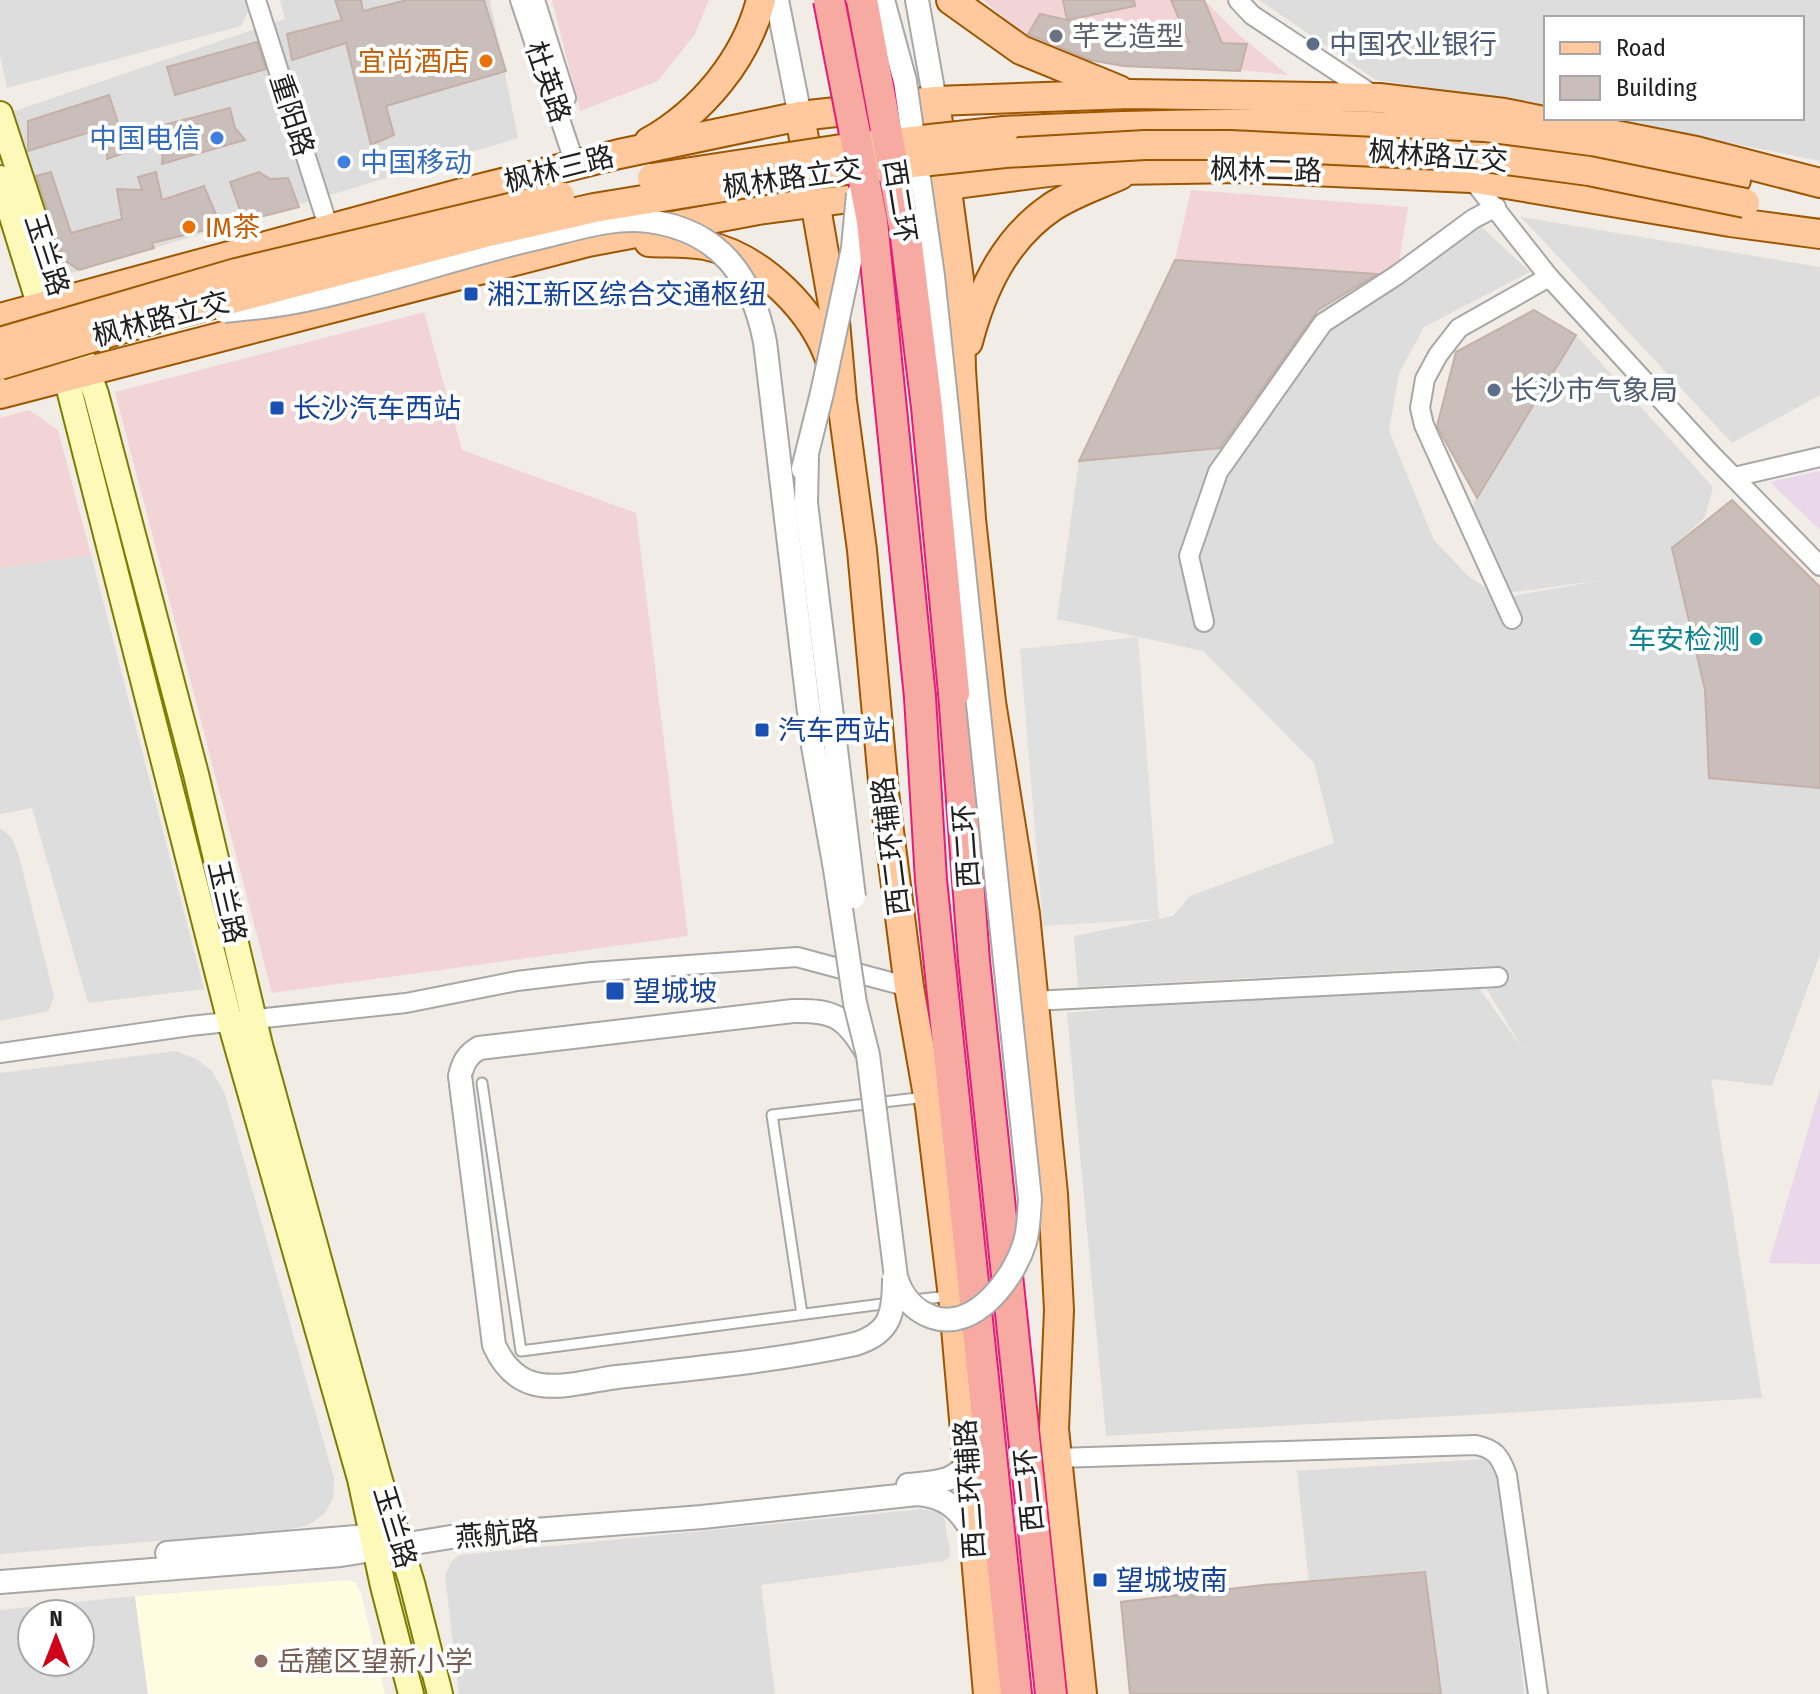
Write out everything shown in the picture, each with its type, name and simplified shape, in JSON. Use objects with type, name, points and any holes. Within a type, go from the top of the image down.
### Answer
[{"type":"highway","name":"西二环","points":[[829,0],[872,221],[883,314],[920,697],[931,880],[1016,1694]]},
{"type":"highway","name":"西二环","points":[[862,0],[906,237],[929,422],[974,961],[1051,1694]]},
{"type":"main road","points":[[619,154],[662,134],[687,116],[708,94],[728,70],[744,43],[761,0]]},
{"type":"main road","points":[[951,0],[1021,50],[1131,94],[1379,98],[1504,113],[1696,151],[1820,183]]},
{"type":"main road","name":"枫林三路","points":[[0,318],[581,163],[800,116],[935,101],[1131,94]]},
{"type":"main road","points":[[935,101],[959,279],[961,370],[971,519],[989,687],[1021,884],[1057,1243],[1059,1310],[1054,1429],[1082,1694]]},
{"type":"main road","name":"玉兰路","points":[[0,114],[51,303]]},
{"type":"main road","name":"西二环辅路","points":[[800,116],[834,310],[842,401],[854,478],[884,792],[909,987],[929,1097],[953,1295],[988,1694]]},
{"type":"main road","name":"枫林路立交","points":[[0,342],[236,273],[566,195],[705,169],[834,150],[1004,131],[1228,122],[1428,129],[1543,140],[1744,192]]},
{"type":"main road","name":"枫林路立交","points":[[0,365],[155,319],[493,231],[594,208],[790,176],[1005,153],[1145,145],[1230,145],[1469,156],[1744,192]]},
{"type":"main road","name":"枫林二路","points":[[948,183],[1056,171],[1133,169],[1240,168],[1471,178],[1730,222],[1820,234]]},
{"type":"main road","points":[[961,370],[985,287],[1003,256],[1025,229],[1053,206],[1133,169]]},
{"type":"main road","name":"玉兰路","points":[[0,178],[77,374],[360,1479],[411,1694]]},
{"type":"main road","points":[[0,394],[588,242],[758,210],[948,183]]},
{"type":"main road","points":[[1744,192],[1820,193]]},
{"type":"main road","points":[[1744,192],[1820,222]]},
{"type":"main road","points":[[588,242],[705,245],[731,255],[762,273],[789,295],[810,319],[828,352],[842,401]]},
{"type":"main road","name":"玉兰路","points":[[242,1021],[399,1539],[440,1694]]},
{"type":"street","name":"重阳路","points":[[256,0],[334,227]]},
{"type":"street","name":"重阳路","points":[[267,0],[334,227]]},
{"type":"street","name":"杜英路","points":[[520,0],[581,163]]},
{"type":"street","name":"杜英路","points":[[535,0],[581,163]]},
{"type":"street","name":"西二环辅路","points":[[777,0],[800,116]]},
{"type":"street","points":[[807,457],[806,503],[866,991],[868,1055],[893,1261],[900,1290],[922,1313],[939,1319],[964,1317],[978,1310],[989,1299],[1017,1260],[1025,1243],[1030,1199],[933,276],[905,81],[883,0]]},
{"type":"street","points":[[917,0],[935,101]]},
{"type":"street","points":[[1238,0],[1252,15],[1379,98]]},
{"type":"street","points":[[786,524],[807,457],[853,248],[859,187],[858,145]]},
{"type":"street","points":[[1471,178],[1549,277],[1820,566]]},
{"type":"street","points":[[1204,622],[1189,556],[1218,472],[1323,323],[1397,275],[1473,219],[1496,207]]},
{"type":"street","points":[[155,319],[292,303],[510,244],[605,224],[646,221],[684,229],[710,243],[738,269],[758,309],[767,357],[813,746],[855,1003],[868,1055]]},
{"type":"street","points":[[1512,619],[1424,425],[1420,408],[1425,379],[1438,355],[1459,328],[1549,277]]},
{"type":"street","points":[[1734,477],[1820,457]]},
{"type":"street","points":[[0,1053],[406,1003],[517,981],[797,957],[909,987]]},
{"type":"street","points":[[1033,1001],[1498,977]]},
{"type":"street","points":[[868,1055],[848,1025],[827,1012],[814,1011],[590,1033],[479,1048],[469,1054],[460,1076],[494,1345],[508,1369],[532,1383],[546,1385],[838,1347],[870,1339],[883,1330],[892,1308],[893,1261]]},
{"type":"street","points":[[1057,1458],[1476,1445],[1492,1449],[1501,1458],[1507,1475],[1538,1694]]},
{"type":"street","name":"燕航路","points":[[0,1567],[373,1543],[931,1483],[958,1475],[969,1459]]},
{"type":"street","name":"燕航路","points":[[399,1539],[702,1517],[917,1494],[949,1503],[965,1520],[974,1538]]},
{"type":"street","name":"燕航路","points":[[0,1582],[341,1555],[373,1543]]},
{"type":"lane","points":[[482,1083],[521,1351],[953,1295]]},
{"type":"lane","points":[[802,1314],[772,1115],[929,1097]]},
{"type":"shaded area","points":[[0,0],[247,0],[250,8],[241,26],[7,88],[0,55]]},
{"type":"shaded area","points":[[280,0],[490,0],[518,138],[49,280],[0,116],[285,19]]},
{"type":"shaded area","points":[[552,0],[709,0],[695,34],[658,81],[580,111]]},
{"type":"shaded area","points":[[983,0],[1204,0],[1239,35],[1288,75],[1040,49]]},
{"type":"shaded area","points":[[1259,0],[1820,0],[1820,161],[1617,120],[1804,120],[1804,16],[1544,16],[1544,106],[1376,80]]},
{"type":"shaded area","points":[[1191,190],[1408,207],[1397,275],[1175,260]]},
{"type":"shaded area","points":[[1521,217],[1820,267],[1820,395],[1732,443]]},
{"type":"shaded area","points":[[1473,219],[1530,272],[1424,327],[1399,373],[1389,431],[1434,540],[1468,576],[1502,598],[1603,580],[1499,594],[1470,509],[1576,335],[1713,487],[1705,517],[1672,548],[1705,690],[1709,778],[1820,783],[1820,954],[1772,1086],[1711,1079],[1762,1398],[1106,1436],[1067,1013],[1468,973],[1523,1049],[1480,978],[1486,966],[1078,987],[1074,936],[1173,916],[1190,896],[1334,843],[1314,763],[1203,651],[1057,619],[1079,461],[1231,447],[1318,310]]},
{"type":"shaded area","points":[[424,312],[462,450],[636,513],[688,936],[272,993],[115,392]]},
{"type":"shaded area","points":[[29,410],[58,430],[91,555],[0,568],[0,418]]},
{"type":"shaded area","points":[[1820,471],[1820,530],[1770,482]]},
{"type":"shaded area","points":[[91,555],[204,989],[88,1003],[32,808],[0,814],[0,568]]},
{"type":"shaded area","points":[[1138,637],[1159,919],[1043,926],[1020,649]]},
{"type":"shaded area","points":[[0,828],[12,838],[19,856],[54,996],[49,1011],[0,1021]]},
{"type":"shaded area","points":[[176,1051],[196,1059],[212,1071],[225,1094],[334,1478],[333,1499],[324,1514],[308,1525],[288,1530],[0,1554],[0,1073]]},
{"type":"shaded area","points":[[1820,1089],[1820,1264],[1769,1263]]},
{"type":"shaded area","points":[[1501,1458],[1524,1694],[1441,1694],[1425,1572],[1309,1583],[1297,1471]]},
{"type":"shaded area","points":[[922,1509],[936,1511],[944,1517],[950,1552],[949,1558],[944,1561],[761,1585],[775,1694],[459,1694],[445,1576],[451,1562],[459,1555]]},
{"type":"shaded area","name":"岳麓区望新小学","points":[[348,1580],[356,1583],[361,1593],[385,1694],[148,1694],[135,1596]]},
{"type":"shaded area","points":[[135,1596],[148,1694],[0,1694],[0,1610],[16,1608],[16,1678],[96,1678],[96,1600]]},
{"type":"building","points":[[335,0],[361,0],[363,11],[407,0],[484,0],[506,71],[386,106],[394,135],[371,145],[346,43],[292,60],[287,34],[342,20]]},
{"type":"building","points":[[1063,0],[1134,0],[1135,6],[1067,20]]},
{"type":"building","points":[[1171,0],[1204,0],[1222,43],[1247,44],[1240,71],[1123,66],[1090,60],[1028,34],[1040,14],[1067,20],[1116,40],[1189,42]]},
{"type":"building","points":[[257,42],[266,69],[175,95],[167,67]]},
{"type":"building","points":[[109,95],[129,151],[107,159],[107,127],[28,151],[28,121]]},
{"type":"building","points":[[230,108],[235,128],[245,140],[162,164],[163,147],[156,127]]},
{"type":"building","points":[[51,172],[71,233],[122,219],[117,189],[142,190],[138,177],[156,172],[162,200],[204,186],[221,226],[152,243],[154,248],[79,270],[64,260],[36,176]]},
{"type":"building","points":[[259,172],[270,179],[288,178],[299,207],[244,221],[230,182]]},
{"type":"building","points":[[1175,260],[1377,274],[1318,310],[1220,448],[1079,461]]},
{"type":"building","name":"长沙市气象局","points":[[1534,310],[1576,335],[1477,498],[1437,426],[1456,352]]},
{"type":"building","name":"车安检测","points":[[1732,500],[1820,587],[1820,788],[1709,778],[1705,690],[1672,548]]},
{"type":"building","points":[[1425,1572],[1441,1694],[1130,1694],[1121,1602],[1263,1585]]},
{"type":"place","name":"芊艺造型","points":[[1056,36]]},
{"type":"place","name":"中国农业银行","points":[[1313,44]]},
{"type":"place","name":"宜尚酒店","points":[[486,61]]},
{"type":"place","name":"中国电信","points":[[217,138]]},
{"type":"place","name":"中国移动","points":[[344,162]]},
{"type":"place","name":"IM茶","points":[[189,227]]},
{"type":"place","name":"湘江新区综合交通枢纽","points":[[471,294]]},
{"type":"place","name":"长沙市气象局","points":[[1494,390]]},
{"type":"place","name":"长沙汽车西站","points":[[277,408]]},
{"type":"place","name":"车安检测","points":[[1756,639]]},
{"type":"place","name":"汽车西站","points":[[762,730]]},
{"type":"place","name":"望城坡","points":[[615,991]]},
{"type":"place","name":"望城坡南","points":[[1100,1580]]},
{"type":"place","name":"岳麓区望新小学","points":[[261,1661]]}]
